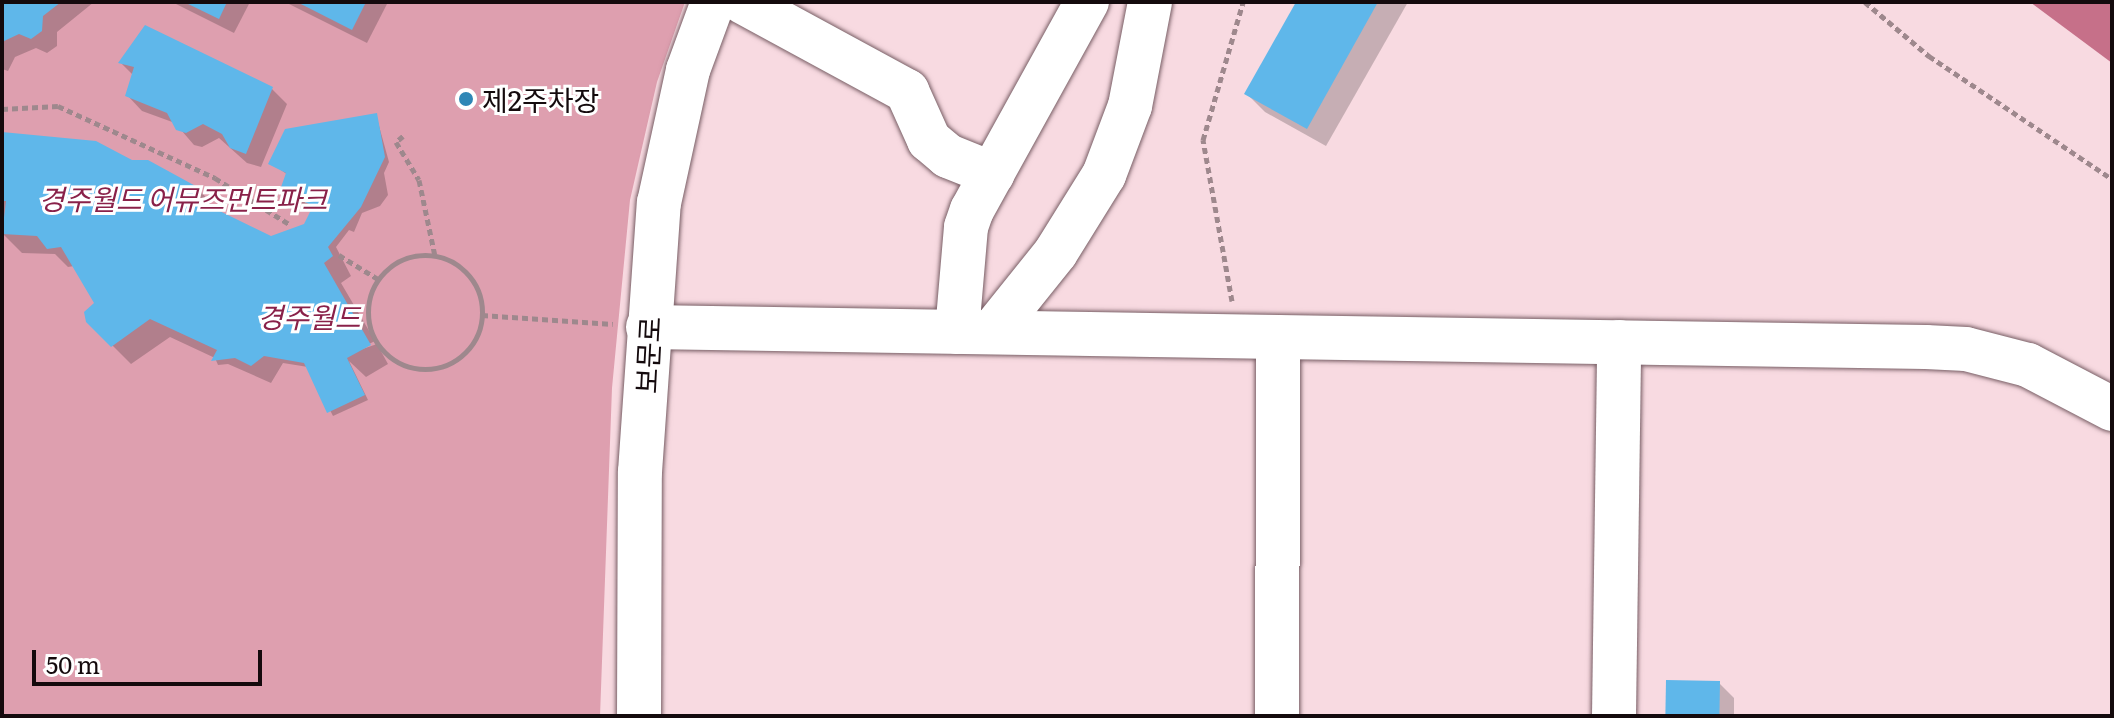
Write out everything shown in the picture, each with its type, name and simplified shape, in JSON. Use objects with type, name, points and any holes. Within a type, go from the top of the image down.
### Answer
[{"type":"street","name":"보문로","points":[[639,716],[640,472],[648,327],[669,144],[713,2]]},
{"type":"street","points":[[743,2],[907,91],[929,140],[948,156],[993,174]]},
{"type":"street","points":[[974,332],[966,227],[1087,2]]},
{"type":"street","points":[[974,332],[1056,252],[1104,175],[1130,106],[1150,2]]},
{"type":"street","points":[[648,327],[1966,349],[2028,365],[2112,409]]},
{"type":"street","points":[[1277,716],[1278,337]]},
{"type":"street","points":[[1614,716],[1619,342]]},
{"type":"path","points":[[1865,2],[1929,56],[2112,179]]},
{"type":"path","points":[[2,109],[58,106],[215,178],[289,224]]},
{"type":"path","points":[[403,136],[396,142],[419,180],[435,256]]},
{"type":"path","points":[[339,255],[378,279]]},
{"type":"path","points":[[435,256],[459,265],[471,278],[482,315],[468,350],[434,369],[415,368],[381,349],[371,332],[367,313],[378,279],[407,258],[435,256]]},
{"type":"path","points":[[482,315],[648,327]]},
{"type":"green space","name":"경주월드","points":[[2,2],[685,2],[657,82],[630,200],[612,388],[600,716],[2,716]]},
{"type":"shaded area","points":[[2030,2],[2112,2],[2112,63]]},
{"type":"building","points":[[2,2],[61,2],[43,16],[42,31],[31,39],[19,34],[2,42]]},
{"type":"building","points":[[184,2],[227,2],[219,19]]},
{"type":"building","points":[[297,2],[366,2],[352,30]]},
{"type":"building","points":[[1296,2],[1378,2],[1307,129],[1244,94]]},
{"type":"building","points":[[145,25],[273,87],[246,154],[230,148],[222,134],[203,124],[186,133],[176,130],[167,113],[125,96],[134,67],[118,63]]},
{"type":"building","points":[[377,113],[385,157],[361,207],[328,247],[333,256],[324,263],[371,345],[347,358],[365,395],[327,413],[304,363],[264,356],[251,366],[235,358],[211,361],[217,350],[150,319],[111,347],[86,322],[84,312],[94,303],[61,247],[47,249],[37,236],[2,234],[6,201],[2,201],[2,132],[96,141],[132,160],[148,160],[201,189],[195,199],[271,236],[304,224],[313,206],[280,190],[286,173],[268,164],[285,129]]},
{"type":"building","points":[[1666,680],[1720,681],[1719,716],[1665,716]]},
{"type":"place","name":"제2주차장","points":[[466,99]]},
{"type":"park label","name":"경주월드 어뮤즈먼트파크","points":[[183,198]]}]
